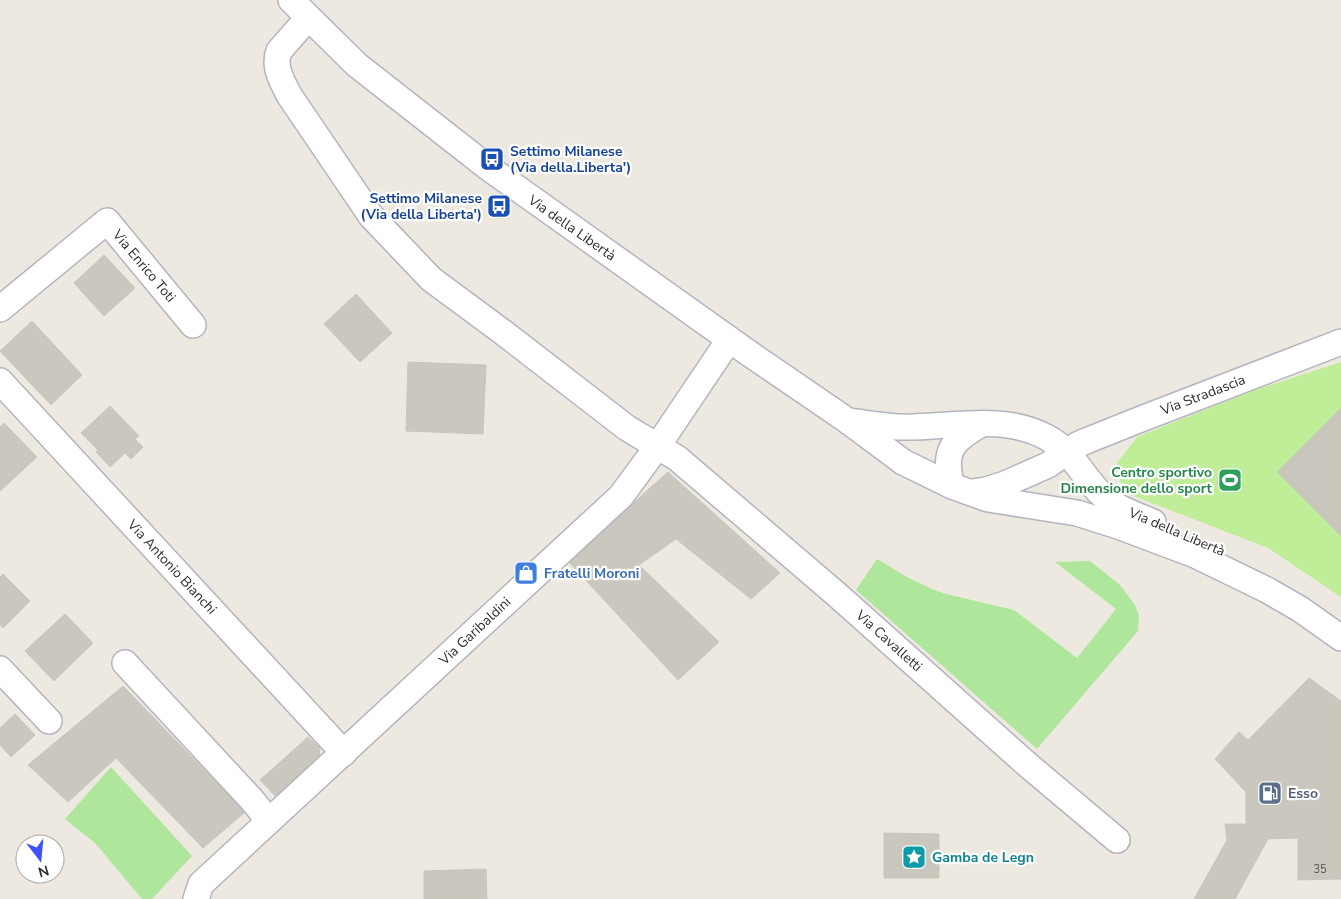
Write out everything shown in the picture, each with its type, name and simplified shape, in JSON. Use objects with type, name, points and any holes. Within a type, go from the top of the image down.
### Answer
[{"type":"street","name":"Via della Libertà","points":[[657,447],[627,428],[504,332],[431,279],[371,216],[289,95],[278,73],[277,56],[296,6],[357,65],[480,161],[729,340],[848,421],[903,462],[960,490],[988,500],[1077,513],[1158,540],[1195,555],[1267,590],[1300,609],[1341,638]]},
{"type":"street","name":"Via Enrico Toti","points":[[0,310],[106,221],[193,325]]},
{"type":"street","name":"Via Garibaldini","points":[[196,899],[201,884],[621,496],[657,447],[729,340]]},
{"type":"street","name":"Via Stradascia","points":[[960,490],[986,490],[1005,484],[1048,465],[1077,445],[1141,418],[1341,342]]},
{"type":"street","name":"Via Antonio Bianchi","points":[[0,381],[344,753]]},
{"type":"street","name":"Via della Libertà","points":[[848,421],[898,427],[982,424],[1014,425],[1048,438],[1066,452],[1100,493],[1112,503],[1125,511],[1217,548],[1268,573],[1320,603],[1341,619]]},
{"type":"street","points":[[960,490],[947,471],[947,460],[960,438],[982,424]]},
{"type":"street","name":"Via Cavalletti","points":[[657,447],[677,458],[835,593],[1029,766],[1117,840]]},
{"type":"street","points":[[125,663],[270,821]]},
{"type":"street","points":[[0,669],[49,721]]},
{"type":"green space","name":"Centro sportivo Dimensione dello sport","points":[[1341,362],[1341,597],[1268,548],[1126,493],[1114,467],[1137,437],[1252,391]]},
{"type":"green space","points":[[877,559],[932,589],[1014,610],[1077,658],[1116,609],[1055,562],[1090,561],[1120,585],[1135,605],[1139,616],[1138,631],[1037,749],[856,590]]},
{"type":"green space","points":[[111,767],[192,856],[152,899],[142,899],[95,843],[65,819]]},
{"type":"building","points":[[104,255],[135,288],[104,316],[74,283]]},
{"type":"building","points":[[356,294],[392,333],[360,362],[324,324]]},
{"type":"building","points":[[32,321],[82,375],[51,405],[0,351]]},
{"type":"building","points":[[408,362],[486,365],[483,434],[406,431]]},
{"type":"building","points":[[110,406],[139,436],[135,439],[143,447],[131,459],[125,453],[110,467],[96,452],[98,450],[81,433]]},
{"type":"building","points":[[1341,408],[1341,536],[1277,472]]},
{"type":"building","points":[[4,423],[37,457],[0,491],[0,427]]},
{"type":"building","points":[[668,472],[780,573],[751,599],[676,539],[639,565],[719,642],[678,680],[568,561]]},
{"type":"building","points":[[3,574],[30,601],[3,628],[0,625],[0,577]]},
{"type":"building","points":[[65,614],[93,643],[54,681],[25,651]]},
{"type":"building","points":[[1309,678],[1341,701],[1341,859],[1298,859],[1298,838],[1227,840],[1225,824],[1246,824],[1246,792],[1215,759],[1239,732],[1248,740]]},
{"type":"building","points":[[123,686],[245,812],[203,848],[116,758],[68,802],[28,765]]},
{"type":"building","points":[[15,714],[35,735],[11,757],[0,745],[0,728]]},
{"type":"building","points":[[308,737],[320,748],[318,769],[281,802],[260,780]]},
{"type":"building","points":[[884,833],[939,834],[939,878],[884,878]]},
{"type":"building","points":[[1268,839],[1235,899],[1194,899],[1227,840]]},
{"type":"building","points":[[1298,859],[1341,859],[1341,879],[1298,880]]},
{"type":"building","points":[[486,869],[487,899],[424,899],[424,871]]},
{"type":"place","name":"Settimo Milanese (Via della.Liberta')","points":[[492,159]]},
{"type":"place","name":"Settimo Milanese (Via della Liberta')","points":[[499,206]]},
{"type":"place","name":"Centro sportivo Dimensione dello sport","points":[[1230,480]]},
{"type":"place","name":"Fratelli Moroni","points":[[526,573]]},
{"type":"place","name":"Esso","points":[[1270,793]]},
{"type":"place","name":"Gamba de Legn","points":[[914,857]]}]
